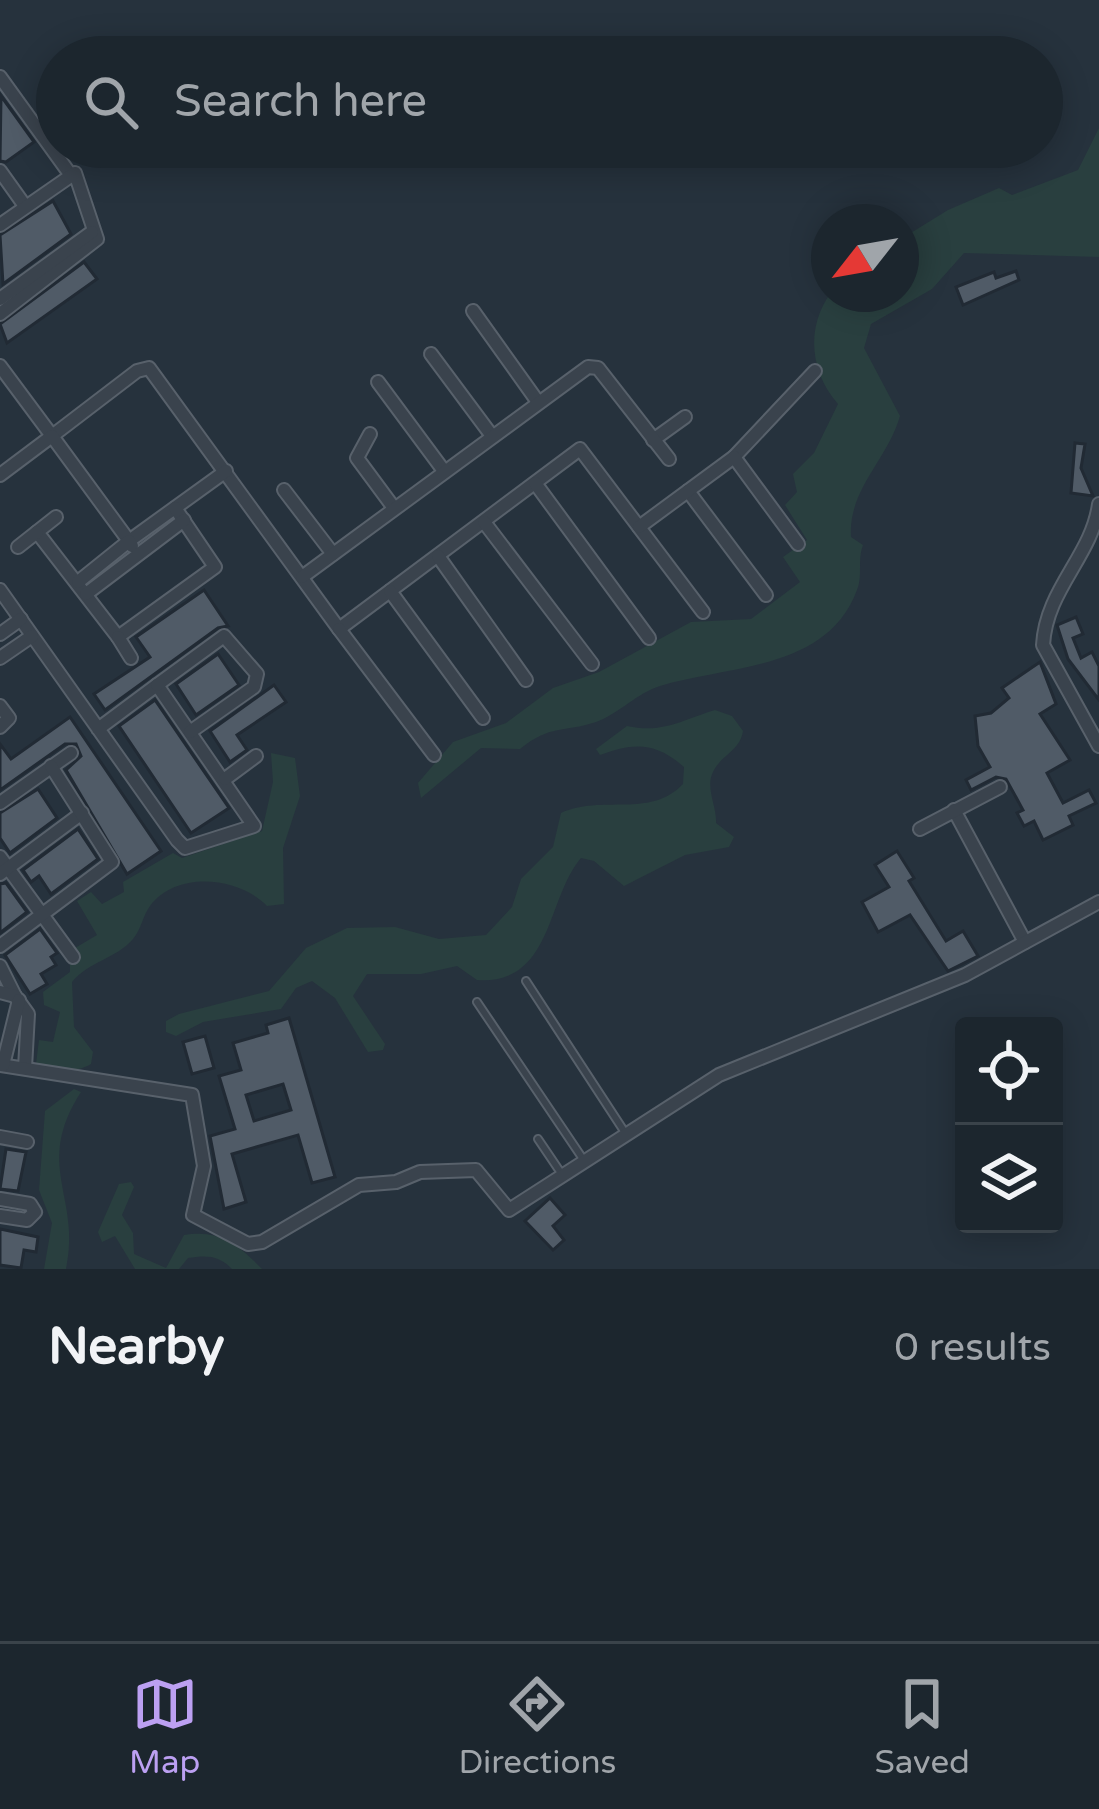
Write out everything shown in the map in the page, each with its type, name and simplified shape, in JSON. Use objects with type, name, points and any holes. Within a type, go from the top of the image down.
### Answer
[{"type":"street","points":[[0,77],[36,127]]},
{"type":"street","points":[[0,314],[97,242],[80,177],[66,168]]},
{"type":"street","points":[[0,171],[25,206]]},
{"type":"street","points":[[0,225],[70,174]]},
{"type":"street","points":[[0,299],[92,232]]},
{"type":"street","points":[[472,311],[538,402]]},
{"type":"street","points":[[430,354],[492,436]]},
{"type":"street","points":[[0,366],[134,548]]},
{"type":"street","points":[[302,577],[593,366],[669,459]]},
{"type":"street","points":[[0,475],[137,371],[149,368],[434,755]]},
{"type":"street","points":[[639,527],[734,457],[815,371]]},
{"type":"street","points":[[378,382],[444,471]]},
{"type":"street","points":[[653,440],[685,417]]},
{"type":"street","points":[[370,434],[357,458],[394,508]]},
{"type":"street","points":[[339,629],[580,449],[704,612]]},
{"type":"street","points":[[734,457],[798,544]]},
{"type":"street","points":[[82,588],[179,514],[226,471]]},
{"type":"street","points":[[535,483],[650,638]]},
{"type":"street","points":[[284,490],[333,554]]},
{"type":"street","points":[[688,491],[766,595]]},
{"type":"street","points":[[1099,504],[1091,534],[1053,596],[1043,645],[1099,746]]},
{"type":"street","points":[[118,637],[215,567],[179,514]]},
{"type":"street","points":[[18,547],[56,518]]},
{"type":"street","points":[[484,522],[592,664]]},
{"type":"street","points":[[37,532],[131,658]]},
{"type":"street","points":[[437,556],[526,680]]},
{"type":"street","points":[[0,590],[188,850],[254,826],[157,685]]},
{"type":"street","points":[[390,591],[483,718]]},
{"type":"street","points":[[0,634],[21,620]]},
{"type":"street","points":[[0,658],[32,636]]},
{"type":"street","points":[[98,729],[224,636],[256,674],[254,687],[190,732]]},
{"type":"street","points":[[0,706],[8,718],[0,727]]},
{"type":"street","points":[[0,803],[71,753]]},
{"type":"street","points":[[225,779],[256,756]]},
{"type":"street","points":[[0,946],[112,862],[51,766]]},
{"type":"street","points":[[920,829],[1000,787]]},
{"type":"street","points":[[954,810],[1025,942]]},
{"type":"street","points":[[73,956],[3,866],[82,813]]},
{"type":"street","points":[[17,998],[2,1065],[193,1096],[204,1166],[193,1216],[248,1244],[262,1242],[367,1184],[468,1167],[509,1210],[624,1132],[734,1068],[946,983],[1099,902]]},
{"type":"street","points":[[0,966],[28,1014],[25,1068]]},
{"type":"street","points":[[0,992],[17,998]]},
{"type":"street","points":[[0,1137],[27,1142]]},
{"type":"street","points":[[0,1199],[30,1204],[35,1212],[27,1220],[0,1216]]},
{"type":"lane","points":[[526,981],[624,1132]]},
{"type":"lane","points":[[477,1002],[583,1159]]},
{"type":"lane","points":[[538,1139],[561,1173]]},
{"type":"green space","points":[[1099,128],[1099,257],[964,253],[932,289],[919,296],[919,228],[999,188],[1012,195],[1078,170]]},
{"type":"green space","points":[[821,312],[892,312],[871,324],[864,348],[900,416],[856,504],[851,537],[863,545],[860,579],[843,617],[823,636],[773,660],[660,686],[605,718],[549,732],[520,749],[481,748],[421,798],[418,783],[453,742],[506,723],[553,688],[599,672],[691,622],[751,619],[800,582],[783,557],[807,540],[785,505],[797,492],[793,474],[814,453],[838,404],[817,365]]},
{"type":"green space","points":[[715,710],[732,716],[743,731],[711,778],[716,823],[734,837],[729,847],[685,855],[624,886],[594,861],[581,858],[534,954],[502,978],[477,980],[457,966],[421,974],[367,974],[353,996],[385,1044],[383,1050],[368,1052],[335,998],[312,981],[296,988],[281,1009],[203,1022],[176,1036],[166,1032],[166,1021],[179,1014],[269,991],[306,948],[347,928],[395,927],[439,939],[486,935],[512,907],[521,879],[553,847],[561,813],[593,805],[656,801],[683,784],[684,767],[654,749],[634,746],[600,755],[596,749],[627,726],[662,727]]},
{"type":"green space","points":[[271,753],[295,758],[300,796],[283,848],[284,904],[267,906],[241,889],[208,882],[162,894],[126,946],[72,982],[74,1027],[93,1052],[91,1064],[63,1071],[36,1064],[39,1040],[53,1042],[60,1012],[44,1005],[43,992],[70,972],[70,951],[97,935],[77,901],[91,892],[102,904],[124,892],[123,882],[173,853],[182,858],[262,831],[273,782]]},
{"type":"green space","points":[[74,1089],[81,1092],[67,1118],[59,1162],[68,1221],[66,1269],[44,1269],[52,1223],[39,1190],[45,1111]]},
{"type":"green space","points":[[131,1182],[134,1187],[122,1215],[133,1233],[134,1254],[166,1268],[184,1235],[208,1234],[236,1246],[262,1269],[232,1269],[206,1256],[188,1258],[179,1269],[135,1269],[115,1236],[102,1242],[98,1232],[119,1184]]},
{"type":"building","points":[[1,96],[34,142],[6,162],[0,161]]},
{"type":"building","points":[[53,201],[71,234],[3,284],[0,235]]},
{"type":"building","points":[[84,262],[97,279],[7,343],[0,324]]},
{"type":"building","points":[[1016,271],[1019,280],[963,305],[956,287],[994,272],[996,278]]},
{"type":"building","points":[[1075,443],[1085,444],[1081,468],[1093,496],[1071,493]]},
{"type":"building","points":[[204,590],[228,626],[218,628],[105,710],[94,694],[150,657],[136,637]]},
{"type":"building","points":[[1076,617],[1083,634],[1073,638],[1081,658],[1092,652],[1099,666],[1099,700],[1068,659],[1057,625]]},
{"type":"building","points":[[218,654],[239,685],[196,715],[176,684]]},
{"type":"building","points":[[1040,662],[1056,704],[1040,714],[1070,760],[1047,773],[1063,803],[1089,790],[1096,803],[1069,816],[1073,825],[1043,840],[1034,821],[1024,826],[1017,813],[1023,810],[1006,779],[996,777],[971,790],[966,780],[990,767],[978,746],[975,716],[991,713],[1009,698],[1002,688]]},
{"type":"building","points":[[274,685],[286,702],[237,735],[247,750],[230,762],[210,731]]},
{"type":"building","points":[[155,700],[229,808],[191,833],[119,726]]},
{"type":"building","points":[[70,717],[161,851],[127,874],[66,770],[81,756],[76,744],[65,744],[0,790],[0,744],[11,759]]},
{"type":"building","points":[[38,789],[57,818],[10,853],[0,838],[0,813]]},
{"type":"building","points":[[78,829],[98,859],[51,894],[39,876],[31,882],[23,870]]},
{"type":"building","points":[[897,851],[914,878],[909,881],[946,941],[963,931],[978,956],[948,971],[910,915],[878,932],[862,902],[889,887],[875,865]]},
{"type":"building","points":[[6,883],[27,912],[0,933],[0,884]]},
{"type":"building","points":[[40,929],[57,953],[51,957],[56,965],[41,974],[47,984],[30,994],[5,955]]},
{"type":"building","points":[[289,1018],[335,1177],[312,1183],[298,1135],[232,1154],[246,1202],[224,1209],[210,1136],[235,1129],[219,1076],[241,1070],[233,1043],[268,1033],[266,1025]],"holes":[[[283,1084],[291,1110],[254,1121],[246,1095]]]},
{"type":"building","points":[[205,1036],[214,1068],[192,1074],[183,1042]]},
{"type":"building","points":[[6,1149],[26,1152],[18,1191],[0,1189]]},
{"type":"building","points":[[550,1198],[565,1215],[553,1226],[564,1240],[553,1250],[525,1221]]},
{"type":"building","points":[[0,1229],[38,1237],[36,1252],[24,1250],[21,1268],[0,1265]]}]
